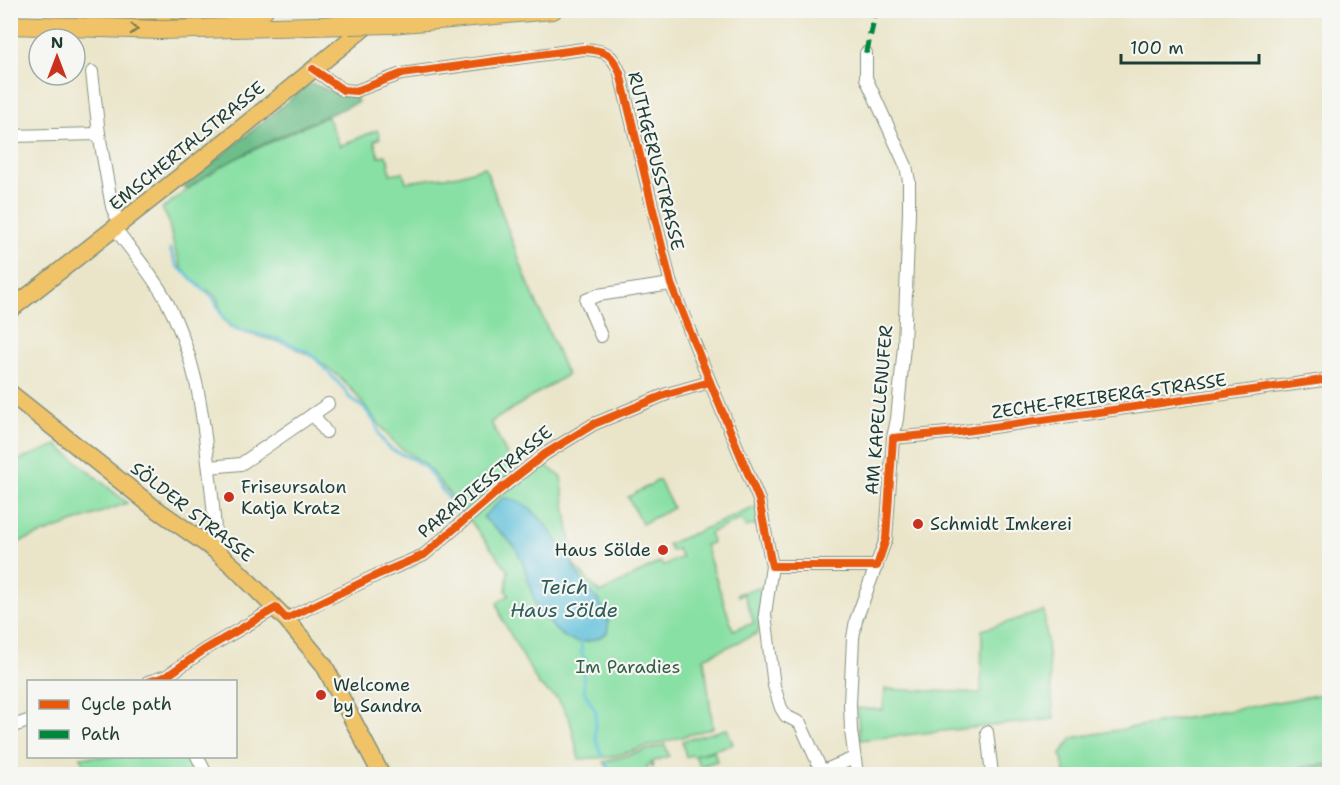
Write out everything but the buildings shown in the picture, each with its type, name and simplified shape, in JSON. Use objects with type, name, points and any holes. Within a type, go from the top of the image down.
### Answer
[{"type":"highway","points":[[112,10],[264,10]]},
{"type":"highway","points":[[10,25],[160,30],[349,25],[388,17],[553,10]]},
{"type":"main road","name":"EMSCHERTALSTRASSE","points":[[10,310],[313,69],[388,17]]},
{"type":"main road","name":"SÖLDER STRASSE","points":[[10,393],[169,519],[216,550],[281,613],[324,665],[381,774]]},
{"type":"street","name":"RUTHGERUSSTRASSE","points":[[313,69],[343,90],[356,91],[401,74],[416,71],[583,49],[596,49],[606,53],[614,60],[620,74],[671,284],[759,500],[772,566],[765,614],[774,686],[786,717],[800,723],[820,774]]},
{"type":"street","name":"AM KAPELLENUFER","points":[[857,774],[850,704],[853,638],[856,621],[886,539],[893,438],[904,345],[909,181],[901,153],[866,78],[864,68],[866,53]]},
{"type":"street","points":[[92,72],[99,134],[112,207],[118,226],[160,289],[183,338],[199,390],[209,467],[216,550]]},
{"type":"street","points":[[10,136],[99,134]]},
{"type":"street","points":[[601,336],[585,300],[598,295],[671,284]]},
{"type":"street","name":"ZECHE-FREIBERG-STRASSE","points":[[893,438],[958,432],[1329,379]]},
{"type":"street","name":"PARADIESSTRASSE","points":[[168,679],[204,650],[281,613],[424,555],[545,454],[594,424],[667,394],[710,382]]},
{"type":"street","points":[[209,467],[241,464],[328,404]]},
{"type":"street","points":[[313,414],[326,432]]},
{"type":"street","points":[[772,566],[877,566]]},
{"type":"street","points":[[10,728],[27,721]]},
{"type":"street","points":[[987,732],[992,774]]},
{"type":"street","points":[[198,758],[206,774]]},
{"type":"street","points":[[820,774],[854,758]]},
{"type":"green space","points":[[313,84],[340,95],[356,96],[358,102],[249,152],[187,189],[184,186],[308,85]]},
{"type":"green space","name":"Im Paradies","points":[[327,116],[340,146],[377,130],[380,138],[374,141],[379,157],[385,155],[389,161],[390,174],[403,172],[406,182],[459,175],[485,167],[524,273],[567,375],[491,422],[515,472],[471,515],[544,464],[561,477],[574,565],[600,593],[660,562],[663,566],[682,557],[677,549],[672,551],[668,544],[758,506],[761,524],[745,527],[741,519],[710,533],[712,543],[705,545],[733,630],[754,623],[744,594],[738,596],[737,594],[757,588],[764,589],[758,633],[704,658],[713,728],[611,757],[579,759],[570,720],[558,699],[539,685],[502,619],[497,603],[509,595],[506,591],[508,570],[440,482],[425,464],[395,444],[353,391],[336,374],[313,357],[287,344],[230,327],[223,319],[217,298],[204,290],[182,269],[168,219],[162,209],[222,165]]},
{"type":"green space","points":[[57,445],[127,503],[11,545],[11,463]]},
{"type":"green space","points":[[659,480],[673,508],[642,524],[628,497]]},
{"type":"green space","points":[[1044,611],[1054,719],[860,740],[857,708],[883,710],[885,689],[981,693],[982,630]]},
{"type":"green space","points":[[1329,693],[1329,764],[1248,774],[1065,774],[1061,754],[1072,738]]},
{"type":"green space","points":[[727,729],[733,744],[695,755],[714,751],[717,761],[700,766],[696,757],[691,755],[686,757],[682,741]]},
{"type":"green space","points":[[665,745],[669,756],[652,762],[653,768],[650,763],[647,766],[649,774],[611,774],[604,762]]},
{"type":"green space","points":[[81,758],[190,758],[198,774],[86,774]]},
{"type":"green space","points":[[1329,764],[1329,774],[1248,774]]},
{"type":"water","name":"Teich Haus Sölde","points":[[503,498],[516,500],[528,507],[550,530],[582,580],[604,608],[608,621],[607,633],[590,641],[568,639],[554,629],[539,610],[516,549],[483,517]]},
{"type":"waterway","points":[[170,249],[177,266],[214,299],[223,318],[231,326],[278,339],[306,351],[315,358],[349,397],[365,409],[376,424],[380,437],[386,445],[426,468],[460,514]]},
{"type":"waterway","points":[[581,642],[582,654],[587,663],[583,671],[584,691],[596,712],[595,737],[602,755]]},
{"type":"waterway","points":[[607,764],[612,774]]},
{"type":"marked path","points":[[866,53],[876,10]]},
{"type":"cycle path","points":[[313,69],[343,90],[356,91],[401,74],[583,49],[597,50],[611,57],[620,73],[671,284],[759,500],[772,566],[877,566],[886,539],[893,438],[958,432],[1330,379]]},
{"type":"cycle path","points":[[154,680],[167,676],[204,650],[276,608],[286,619],[424,555],[545,454],[594,424],[667,394],[710,382]]},
{"type":"place","name":"Friseursalon Katja Kratz","points":[[229,497]]},
{"type":"place","name":"Schmidt Imkerei","points":[[918,524]]},
{"type":"place","name":"Haus Sölde","points":[[663,550]]},
{"type":"place","name":"Welcome by Sandra","points":[[321,695]]}]
